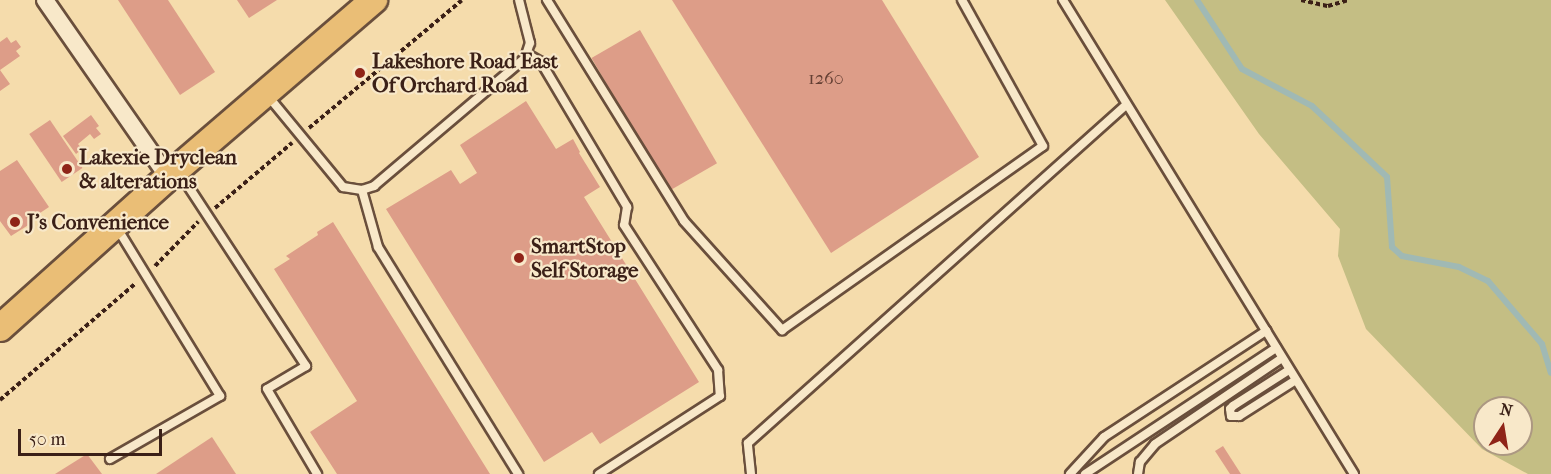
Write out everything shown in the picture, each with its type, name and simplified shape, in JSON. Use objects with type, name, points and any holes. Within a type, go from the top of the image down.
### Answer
[{"type":"main road","points":[[0,328],[172,173],[374,0]]},
{"type":"street","points":[[45,0],[172,173]]},
{"type":"lane","points":[[265,93],[343,187],[362,190],[374,186],[527,54],[530,44],[529,33],[519,0]]},
{"type":"lane","points":[[547,0],[684,221],[782,330],[1043,146],[962,0]]},
{"type":"lane","points":[[1063,0],[1354,474]]},
{"type":"lane","points":[[527,54],[541,63],[627,207],[624,225],[718,370],[720,396],[599,474]]},
{"type":"lane","points":[[751,474],[748,443],[1126,105]]},
{"type":"lane","points":[[172,173],[306,366],[267,389],[317,474]]},
{"type":"lane","points":[[362,190],[378,247],[518,474]]},
{"type":"lane","points":[[110,459],[220,396],[115,225]]},
{"type":"lane","points":[[1070,474],[1104,437],[1266,331]]},
{"type":"lane","points":[[1085,474],[1276,348]]},
{"type":"lane","points":[[1138,474],[1140,462],[1155,444],[1282,358]]},
{"type":"lane","points":[[1290,370],[1233,406],[1230,409],[1231,416],[1239,416],[1296,380]]},
{"type":"path","points":[[310,128],[462,0]]},
{"type":"path","points":[[1301,0],[1328,6],[1349,0]]},
{"type":"path","points":[[218,205],[293,142]]},
{"type":"path","points":[[154,266],[198,222]]},
{"type":"path","points":[[0,400],[137,282]]},
{"type":"shaded area","points":[[1165,0],[1551,0],[1551,474],[1528,474],[1495,456],[1533,456],[1533,396],[1473,396],[1473,440],[1366,329],[1338,256],[1340,229],[1259,134]]},
{"type":"building","points":[[118,0],[168,0],[215,72],[180,95]]},
{"type":"building","points":[[237,0],[277,0],[249,18]]},
{"type":"building","points":[[672,0],[882,0],[979,157],[831,253]]},
{"type":"building","points":[[640,30],[717,163],[669,191],[592,58]]},
{"type":"building","points":[[7,37],[11,43],[16,40],[21,47],[16,51],[20,56],[0,70],[0,42]]},
{"type":"building","points":[[0,70],[10,84],[0,91]]},
{"type":"building","name":"SmartStop Self Storage","points":[[526,101],[556,149],[573,139],[600,187],[584,197],[699,382],[600,444],[592,432],[544,462],[386,209],[451,170],[460,184],[477,173],[460,145]]},
{"type":"building","points":[[91,115],[99,126],[96,128],[101,134],[94,139],[90,134],[78,144],[82,149],[76,154],[63,136]]},
{"type":"building","points":[[50,120],[82,168],[62,182],[29,134]]},
{"type":"building","points":[[17,160],[49,207],[28,221],[30,224],[11,236],[0,221],[0,171]]},
{"type":"building","points":[[333,222],[490,474],[337,474],[310,432],[357,401],[274,269],[290,259],[286,256]]},
{"type":"building","points":[[212,437],[236,474],[156,474]]},
{"type":"building","points":[[1223,446],[1241,474],[1230,474],[1215,451]]},
{"type":"building","points":[[87,454],[102,474],[55,474]]},
{"type":"waterway","points":[[1197,0],[1242,69],[1312,106],[1387,177],[1392,247],[1402,256],[1459,267],[1488,281],[1542,344],[1551,373]]},
{"type":"place","name":"Lakeshore Road East Of Orchard Road","points":[[360,73]]},
{"type":"place","name":"Lakexie Dryclean & alterations","points":[[67,169]]},
{"type":"place","name":"J's Convenience","points":[[15,222]]},
{"type":"place","name":"SmartStop Self Storage","points":[[519,258]]}]
